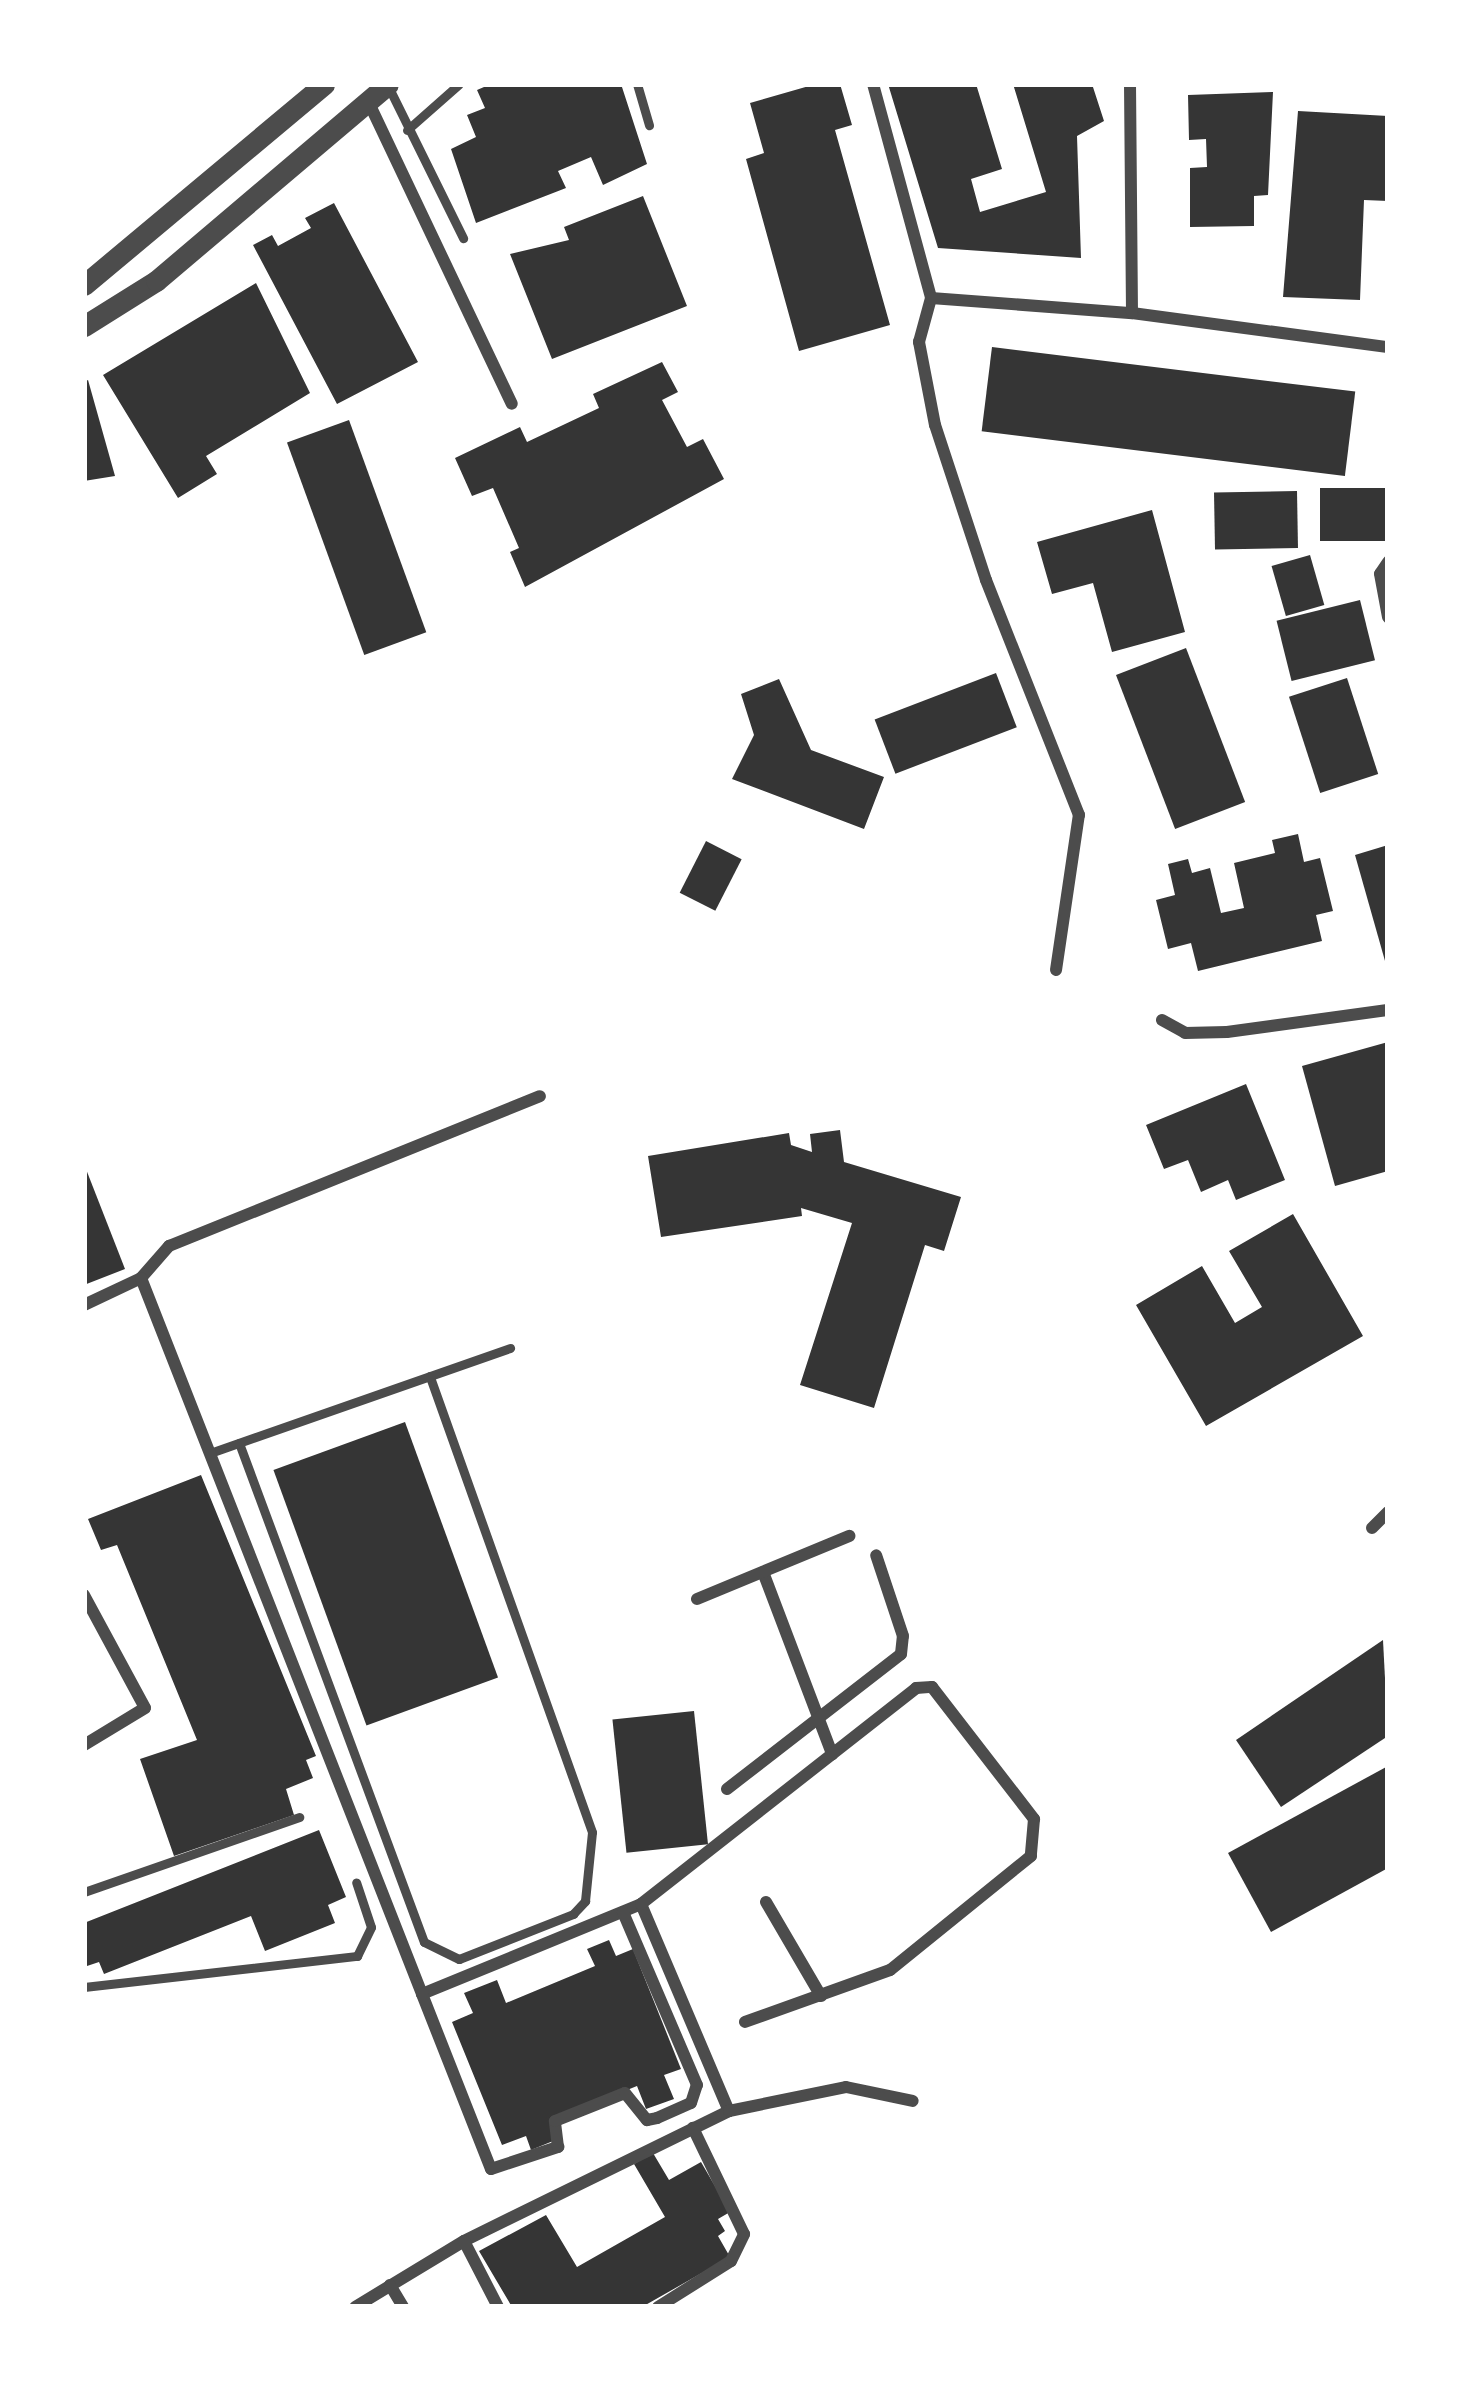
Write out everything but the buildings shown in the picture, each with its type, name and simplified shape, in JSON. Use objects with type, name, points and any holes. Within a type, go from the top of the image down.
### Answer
[{"type":"street","points":[[84,285],[324,84]]},
{"type":"street","points":[[84,326],[156,281],[387,84]]},
{"type":"street","points":[[873,84],[932,298],[919,342],[935,425],[986,580],[1079,815],[1056,970]]},
{"type":"street","points":[[1130,84],[1132,313]]},
{"type":"street","points":[[368,101],[512,404]]},
{"type":"street","points":[[932,298],[1132,313],[1388,347]]},
{"type":"street","points":[[1388,562],[1380,574],[1388,617]]},
{"type":"street","points":[[1162,1020],[1185,1033],[1228,1032],[1388,1010]]},
{"type":"street","points":[[84,1305],[141,1278],[170,1246],[540,1096]]},
{"type":"street","points":[[141,1278],[491,2169],[558,2147],[555,2121],[626,2093],[647,2120],[692,2103],[697,2085],[623,1912]]},
{"type":"street","points":[[1372,1528],[1388,1512]]},
{"type":"street","points":[[697,1599],[849,1536]]},
{"type":"street","points":[[727,1789],[904,1646],[876,1556]]},
{"type":"street","points":[[763,1572],[832,1754]]},
{"type":"street","points":[[84,1595],[145,1708],[84,1745]]},
{"type":"street","points":[[422,1994],[641,1904],[928,1685],[1034,1819],[1037,1845],[890,1970],[745,2022]]},
{"type":"street","points":[[766,1902],[821,1996]]},
{"type":"street","points":[[641,1904],[729,2111]]},
{"type":"street","points":[[355,2307],[464,2241],[729,2111],[846,2087],[914,2101]]},
{"type":"street","points":[[658,2307],[731,2261],[744,2234],[693,2128]]},
{"type":"street","points":[[464,2241],[498,2307]]},
{"type":"street","points":[[390,2285],[403,2307]]},
{"type":"lane","points":[[387,84],[463,238]]},
{"type":"lane","points":[[407,130],[459,84]]},
{"type":"lane","points":[[637,84],[649,125]]},
{"type":"lane","points":[[210,1454],[510,1348]]},
{"type":"lane","points":[[239,1443],[424,1942],[460,1959],[573,1915],[585,1901],[592,1832],[430,1376]]},
{"type":"lane","points":[[84,1892],[298,1816]]},
{"type":"lane","points":[[84,1987],[357,1956],[370,1928],[356,1882]]}]
